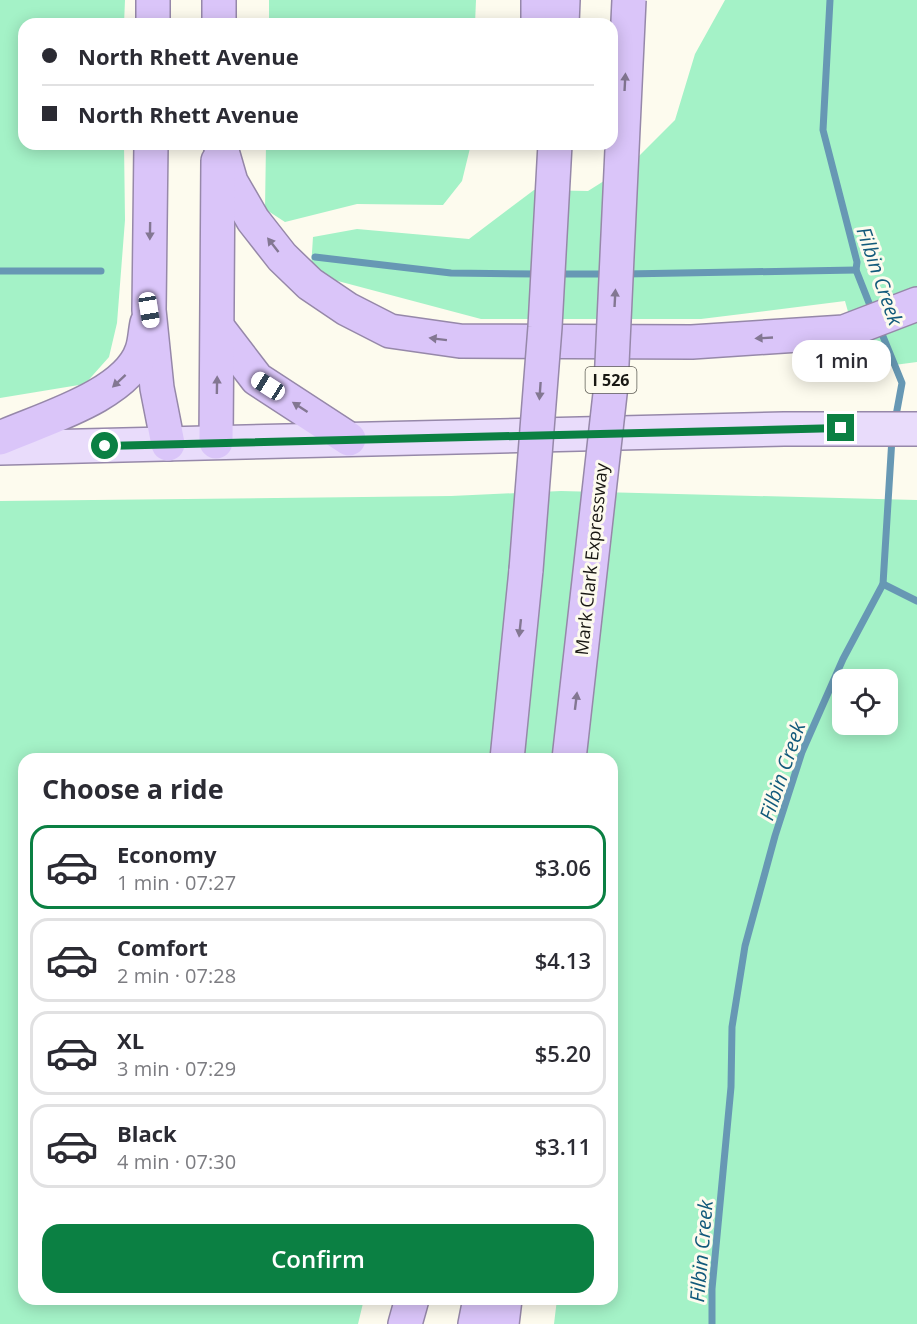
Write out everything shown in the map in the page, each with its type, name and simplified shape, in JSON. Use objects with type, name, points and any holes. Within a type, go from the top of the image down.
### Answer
[{"type":"highway","points":[[153,0],[153,18]]},
{"type":"highway","points":[[219,0],[219,18]]},
{"type":"highway","points":[[538,0],[538,18]]},
{"type":"highway","points":[[562,18],[563,0]]},
{"type":"highway","name":"Mark Clark Expressway","points":[[570,753],[611,385],[630,0]]},
{"type":"highway","points":[[151,150],[149,310],[157,388],[168,444]]},
{"type":"highway","points":[[216,442],[219,150]]},
{"type":"highway","points":[[221,150],[231,182],[253,220],[282,257],[310,284],[328,297],[390,331],[484,342],[692,342],[844,332],[917,304]]},
{"type":"highway","points":[[541,150],[545,327]]},
{"type":"highway","points":[[508,753],[529,537],[545,327],[555,150]]},
{"type":"highway","points":[[0,438],[81,404],[112,387],[129,372],[142,352],[149,310]]},
{"type":"highway","points":[[218,328],[257,379],[349,439]]},
{"type":"highway","points":[[405,1324],[410,1305]]},
{"type":"highway","points":[[429,1324],[432,1305]]},
{"type":"highway","points":[[475,1324],[479,1305]]},
{"type":"highway","points":[[502,1324],[504,1305]]},
{"type":"main road","points":[[0,448],[860,428],[917,429]]},
{"type":"green space","points":[[0,0],[125,0],[124,18],[18,18],[18,150],[124,150],[125,220],[117,323],[109,357],[85,384],[0,398]]},
{"type":"green space","points":[[269,0],[476,0],[475,18],[269,18]]},
{"type":"green space","points":[[725,0],[917,0],[917,362],[864,369],[845,301],[701,319],[481,319],[334,280],[311,268],[313,237],[357,229],[469,239],[534,190],[588,191],[631,164],[675,120],[695,54]]},
{"type":"green space","points":[[266,150],[470,150],[462,181],[443,205],[357,204],[285,222],[265,209]]},
{"type":"green space","points":[[561,491],[917,500],[917,1324],[554,1324],[556,1305],[618,1305],[618,753],[18,753],[18,1305],[363,1305],[358,1324],[0,1324],[0,501],[451,496]]},
{"type":"waterway","name":"Filbin Creek","points":[[830,0],[823,130],[857,262],[856,270],[873,313]]},
{"type":"waterway","points":[[315,257],[451,273],[538,274]]},
{"type":"waterway","points":[[625,274],[856,270]]},
{"type":"waterway","points":[[0,271],[101,271]]},
{"type":"waterway","points":[[556,274],[607,274]]},
{"type":"waterway","name":"Filbin Creek","points":[[880,329],[902,383],[895,421]]},
{"type":"waterway","name":"Filbin Creek","points":[[712,1324],[712,1289],[731,1087],[732,1027],[745,946],[775,836],[802,752],[843,659],[883,584],[892,438]]},
{"type":"waterway","points":[[883,584],[917,601]]},
{"type":"route","points":[[105,446],[841,428]]}]
